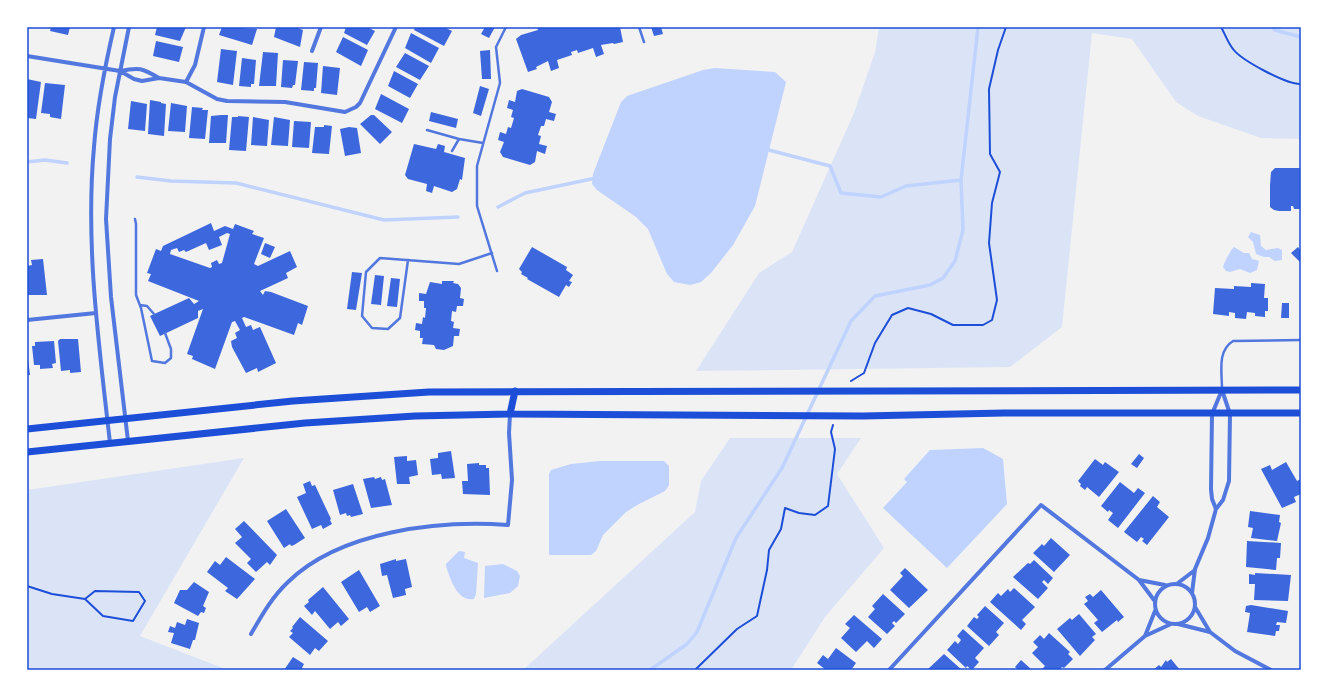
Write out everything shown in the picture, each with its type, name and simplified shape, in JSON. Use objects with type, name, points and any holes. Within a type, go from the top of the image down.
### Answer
[{"type":"main road","points":[[27,429],[339,397],[429,392],[515,391],[732,393],[1301,390]]},
{"type":"main road","points":[[510,414],[515,391]]},
{"type":"main road","points":[[27,452],[364,419],[510,414],[863,416],[1004,413],[1301,413]]},
{"type":"street","points":[[110,443],[96,313],[91,216],[93,162],[104,69],[114,27]]},
{"type":"street","points":[[128,441],[111,297],[106,218],[110,139],[120,71],[129,27]]},
{"type":"street","points":[[186,82],[195,65],[204,27]]},
{"type":"street","points":[[312,51],[321,27]]},
{"type":"street","points":[[120,71],[134,79],[142,81],[159,78],[186,82],[217,99],[227,101],[285,102],[345,112],[356,107],[360,103],[395,27]]},
{"type":"street","points":[[27,56],[120,71],[137,68],[144,69],[159,78]]},
{"type":"street","points":[[27,320],[96,313]]},
{"type":"street","points":[[1216,509],[1212,499],[1211,488],[1212,414],[1222,390]]},
{"type":"street","points":[[1222,390],[1230,414],[1229,481],[1223,500],[1216,509],[1208,538],[1195,569],[1192,593],[1195,607],[1210,632],[1235,651],[1271,670]]},
{"type":"street","points":[[251,634],[270,602],[288,581],[310,565],[333,552],[378,536],[406,531],[461,524],[508,526],[512,480],[509,432],[510,414]]},
{"type":"street","points":[[889,670],[1042,505],[1139,580],[1154,600]]},
{"type":"street","points":[[1178,583],[1195,569]]},
{"type":"street","points":[[1139,580],[1165,585],[1178,583],[1184,585],[1192,593]]},
{"type":"street","points":[[1165,585],[1156,594],[1154,600],[1155,610],[1161,620],[1171,624],[1178,624],[1210,632]]},
{"type":"street","points":[[1178,624],[1189,618],[1195,607]]},
{"type":"street","points":[[1145,636],[1155,610]]},
{"type":"street","points":[[1105,670],[1145,636],[1171,624]]},
{"type":"lane","points":[[497,271],[477,206],[477,166],[500,83],[496,47],[506,27]]},
{"type":"lane","points":[[639,27],[644,42]]},
{"type":"lane","points":[[427,130],[459,139],[483,143]]},
{"type":"lane","points":[[452,151],[459,139]]},
{"type":"lane","points":[[135,219],[135,288],[152,361],[165,363],[171,358],[171,349],[165,333]]},
{"type":"lane","points":[[408,260],[400,318],[388,329],[372,328],[362,316],[366,272],[380,258],[408,260],[459,264],[492,254]]},
{"type":"lane","points":[[140,306],[146,306],[154,314]]},
{"type":"lane","points":[[1222,390],[1222,353],[1227,345],[1233,341],[1301,340]]},
{"type":"path","points":[[851,382],[864,373],[875,343],[892,315],[908,308],[931,314],[953,325],[983,325],[992,320],[997,300],[989,243],[992,203],[1000,172],[990,154],[988,119],[989,89],[998,50],[1006,27]]},
{"type":"path","points":[[1221,27],[1233,50],[1274,76],[1293,84],[1301,84]]},
{"type":"path","points":[[695,670],[737,629],[757,616],[767,570],[769,550],[781,529],[785,508],[799,513],[815,515],[828,506],[835,449],[831,432],[833,424]]},
{"type":"path","points":[[27,586],[52,594],[85,599],[103,616],[133,621],[145,601],[139,592],[95,591],[85,599]]},
{"type":"shaded area","points":[[879,27],[1301,27],[1301,139],[1261,138],[1198,116],[1176,102],[1132,39],[1092,33],[1062,327],[1010,367],[696,371],[759,273],[792,252],[854,113],[875,52]]},
{"type":"shaded area","points":[[730,438],[861,438],[837,474],[884,548],[825,617],[791,670],[523,670],[695,512],[701,481]]},
{"type":"shaded area","points":[[244,458],[140,636],[228,670],[27,670],[27,490]]},
{"type":"water","points":[[715,68],[775,72],[786,82],[755,206],[733,245],[711,273],[701,282],[690,285],[674,282],[667,274],[648,229],[636,217],[597,190],[592,184],[593,174],[621,102],[627,96],[703,70]]},
{"type":"water","points":[[1251,232],[1260,235],[1261,246],[1266,250],[1278,248],[1282,250],[1282,260],[1275,261],[1269,257],[1256,254],[1253,242],[1248,237]]},
{"type":"water","points":[[1234,247],[1244,253],[1249,253],[1252,259],[1259,261],[1257,270],[1250,273],[1240,269],[1230,272],[1226,271],[1223,267],[1229,253]]},
{"type":"water","points":[[983,448],[1003,459],[1007,504],[947,568],[883,508],[907,482],[904,479],[930,450]]},
{"type":"water","points":[[600,461],[664,461],[669,466],[669,485],[665,491],[626,512],[603,535],[596,551],[591,555],[549,555],[549,474],[551,470],[571,464]]},
{"type":"water","points":[[459,551],[465,552],[464,558],[478,563],[476,594],[474,599],[463,597],[459,593],[452,583],[446,566],[446,564]]},
{"type":"water","points":[[503,564],[517,571],[520,576],[518,586],[510,593],[484,598],[485,566]]},
{"type":"building","points":[[51,27],[70,27],[68,35],[50,31]]},
{"type":"building","points":[[157,27],[186,27],[180,41],[155,35]]},
{"type":"building","points":[[222,27],[257,29],[252,45],[219,35]]},
{"type":"building","points":[[276,27],[295,27],[303,30],[300,47],[274,37]]},
{"type":"building","points":[[346,27],[367,27],[375,31],[367,45],[344,33]]},
{"type":"building","points":[[415,27],[444,27],[452,31],[444,46],[414,30]]},
{"type":"building","points":[[485,27],[495,27],[489,38],[481,34]]},
{"type":"building","points":[[537,27],[620,27],[623,42],[601,45],[604,54],[596,57],[593,48],[578,53],[577,50],[571,52],[572,55],[557,60],[559,68],[551,71],[548,61],[536,67],[537,69],[528,72],[516,39],[521,35],[538,30]]},
{"type":"building","points":[[651,27],[661,27],[663,34],[654,36]]},
{"type":"building","points":[[411,33],[439,48],[431,63],[405,48]]},
{"type":"building","points":[[343,37],[368,50],[361,66],[336,52]]},
{"type":"building","points":[[156,41],[183,47],[179,62],[153,56]]},
{"type":"building","points":[[221,49],[237,51],[233,85],[217,82]]},
{"type":"building","points":[[490,50],[491,79],[482,79],[480,51]]},
{"type":"building","points":[[263,52],[278,53],[276,86],[259,86]]},
{"type":"building","points":[[405,53],[429,66],[420,80],[396,67]]},
{"type":"building","points":[[242,58],[256,60],[254,84],[251,84],[251,87],[239,86]]},
{"type":"building","points":[[283,60],[298,61],[295,85],[293,85],[292,88],[281,87]]},
{"type":"building","points":[[304,62],[318,63],[316,88],[314,88],[314,91],[301,90]]},
{"type":"building","points":[[323,66],[340,68],[337,95],[321,93]]},
{"type":"building","points":[[394,71],[418,84],[410,98],[388,86]]},
{"type":"building","points":[[27,79],[41,82],[36,119],[27,118]]},
{"type":"building","points":[[45,83],[65,85],[61,119],[50,117],[50,114],[41,113]]},
{"type":"building","points":[[480,86],[489,89],[481,116],[473,113]]},
{"type":"building","points":[[522,89],[549,97],[552,102],[549,112],[556,114],[554,121],[546,119],[544,126],[541,126],[538,135],[541,136],[539,144],[547,146],[545,154],[537,151],[535,162],[530,165],[503,157],[500,152],[504,142],[498,140],[500,132],[506,134],[508,127],[511,128],[514,118],[511,117],[513,110],[507,108],[509,100],[515,102],[517,91]]},
{"type":"building","points":[[381,94],[409,109],[402,123],[375,109]]},
{"type":"building","points":[[150,100],[166,104],[164,136],[148,134]]},
{"type":"building","points":[[131,101],[147,104],[145,131],[128,129]]},
{"type":"building","points":[[171,103],[187,106],[185,132],[168,131]]},
{"type":"building","points":[[192,107],[208,110],[205,139],[189,138]]},
{"type":"building","points":[[431,112],[458,119],[456,128],[429,121]]},
{"type":"building","points":[[228,115],[226,143],[209,143],[211,116]]},
{"type":"building","points":[[371,115],[374,115],[392,132],[380,144],[360,124]]},
{"type":"building","points":[[232,117],[249,117],[246,151],[229,150]]},
{"type":"building","points":[[253,117],[269,120],[267,146],[251,145]]},
{"type":"building","points":[[274,117],[290,120],[288,146],[271,145]]},
{"type":"building","points":[[294,121],[311,122],[309,148],[292,147]]},
{"type":"building","points":[[324,125],[332,126],[329,154],[312,153],[315,127],[324,127]]},
{"type":"building","points":[[349,127],[357,128],[361,153],[345,156],[340,129]]},
{"type":"building","points":[[414,144],[436,149],[438,144],[445,146],[444,152],[465,158],[462,180],[460,179],[457,189],[452,192],[434,186],[432,193],[426,191],[427,184],[408,179],[405,175]]},
{"type":"building","points":[[1275,168],[1301,168],[1301,209],[1294,209],[1293,206],[1291,206],[1291,211],[1279,211],[1270,207],[1271,172]]},
{"type":"building","points":[[211,223],[214,231],[225,226],[233,229],[235,224],[254,231],[252,234],[264,238],[254,264],[258,266],[290,251],[297,267],[286,273],[288,278],[260,291],[263,295],[265,291],[271,292],[308,306],[302,325],[298,323],[294,335],[244,317],[242,318],[246,327],[251,325],[253,330],[260,327],[276,363],[258,372],[257,368],[246,373],[232,347],[231,341],[237,338],[235,333],[240,330],[235,321],[232,322],[215,369],[192,359],[193,356],[187,354],[203,309],[198,311],[198,318],[160,336],[150,316],[189,298],[194,304],[199,301],[148,281],[151,274],[147,273],[156,249],[161,251],[163,246]],"holes":[[[227,233],[230,234],[222,263],[219,264],[217,260],[211,263],[212,267],[210,268],[170,254],[171,250],[177,248],[179,252],[184,250],[186,252],[206,243],[209,250],[222,245],[219,237]]]},
{"type":"building","points":[[265,243],[275,247],[270,258],[261,254]]},
{"type":"building","points":[[532,247],[567,267],[566,270],[573,275],[569,281],[572,282],[569,287],[566,285],[559,297],[521,274],[522,272],[519,269]]},
{"type":"building","points":[[1298,247],[1301,251],[1301,263],[1291,253]]},
{"type":"building","points":[[43,259],[47,295],[27,295],[27,266],[32,265],[31,260]]},
{"type":"building","points":[[352,272],[362,273],[356,310],[347,309]]},
{"type":"building","points":[[375,275],[384,276],[381,305],[371,304]]},
{"type":"building","points":[[391,278],[400,279],[397,307],[387,306]]},
{"type":"building","points":[[442,281],[454,281],[453,283],[458,284],[461,288],[460,298],[464,299],[463,306],[457,306],[456,312],[452,311],[451,321],[454,322],[453,328],[460,329],[459,336],[454,336],[453,346],[444,350],[436,349],[434,345],[422,344],[423,338],[420,338],[420,331],[415,330],[416,323],[422,324],[423,317],[425,318],[426,308],[424,308],[424,301],[419,301],[419,293],[426,294],[430,282],[442,284]]},
{"type":"building","points":[[1251,283],[1265,284],[1264,298],[1268,298],[1268,311],[1265,311],[1265,317],[1255,316],[1255,313],[1247,312],[1246,319],[1235,318],[1235,313],[1229,312],[1229,316],[1213,314],[1215,288],[1234,289],[1234,286],[1251,287]]},
{"type":"building","points":[[1282,303],[1289,303],[1289,318],[1281,318]]},
{"type":"building","points":[[60,339],[78,339],[81,372],[70,373],[70,370],[61,371],[58,341]]},
{"type":"building","points":[[54,341],[56,363],[52,364],[53,368],[40,369],[40,365],[34,365],[32,346],[35,346],[35,342]]},
{"type":"building","points":[[27,351],[30,375],[27,375]]},
{"type":"building","points":[[451,451],[455,478],[442,479],[441,474],[432,475],[430,459],[438,458],[438,453]]},
{"type":"building","points":[[1139,454],[1144,458],[1137,468],[1131,464]]},
{"type":"building","points":[[407,456],[407,461],[416,460],[418,475],[409,477],[410,484],[397,484],[394,457]]},
{"type":"building","points":[[1095,459],[1103,465],[1105,462],[1119,472],[1099,497],[1087,487],[1085,490],[1080,486],[1081,484],[1078,481]]},
{"type":"building","points":[[1286,462],[1297,481],[1301,479],[1301,494],[1294,497],[1296,502],[1282,508],[1261,469],[1270,465],[1272,470]]},
{"type":"building","points":[[479,463],[479,465],[486,465],[486,468],[489,468],[490,495],[463,494],[462,481],[468,481],[467,464]]},
{"type":"building","points":[[374,477],[375,479],[381,477],[382,480],[385,479],[392,505],[371,508],[363,479]]},
{"type":"building","points":[[310,481],[312,486],[315,485],[331,519],[332,524],[323,529],[321,525],[312,529],[297,497],[306,493],[303,484]]},
{"type":"building","points":[[1120,482],[1134,493],[1138,488],[1145,493],[1118,528],[1108,520],[1113,513],[1109,510],[1108,512],[1101,506]]},
{"type":"building","points":[[353,484],[363,514],[351,517],[350,515],[347,516],[346,513],[340,515],[333,490]]},
{"type":"building","points":[[1153,496],[1160,502],[1157,507],[1169,517],[1147,545],[1142,541],[1144,539],[1141,537],[1137,542],[1124,532]]},
{"type":"building","points":[[286,509],[305,538],[294,545],[291,546],[290,544],[284,548],[267,521]]},
{"type":"building","points":[[1250,511],[1280,515],[1279,522],[1281,523],[1277,541],[1251,538],[1253,528],[1248,527]]},
{"type":"building","points":[[244,521],[277,555],[270,565],[267,562],[256,572],[247,563],[251,559],[235,543],[242,537],[235,529]]},
{"type":"building","points":[[1051,538],[1070,555],[1054,572],[1033,553],[1042,544],[1044,546]]},
{"type":"building","points":[[1247,541],[1281,543],[1280,558],[1277,558],[1276,570],[1246,567]]},
{"type":"building","points":[[226,557],[255,579],[237,599],[225,591],[228,588],[207,572],[215,561],[220,565]]},
{"type":"building","points":[[396,559],[396,561],[406,559],[412,587],[405,589],[406,595],[393,598],[387,575],[382,576],[380,564]]},
{"type":"building","points":[[1034,560],[1053,578],[1048,584],[1044,580],[1042,582],[1048,588],[1038,599],[1013,577],[1028,563],[1030,564]]},
{"type":"building","points":[[905,568],[928,590],[909,608],[890,590],[903,576],[900,573]]},
{"type":"building","points":[[359,570],[380,606],[370,612],[367,607],[359,612],[341,582]]},
{"type":"building","points":[[1255,573],[1291,575],[1288,601],[1254,600],[1255,584],[1249,584],[1249,574],[1255,575]]},
{"type":"building","points":[[194,582],[209,592],[203,606],[206,608],[204,613],[201,612],[198,616],[174,603],[180,590],[187,590]]},
{"type":"building","points":[[323,587],[349,619],[341,626],[338,622],[330,629],[315,611],[312,615],[304,606],[309,602],[308,600]]},
{"type":"building","points":[[1014,588],[1035,607],[1022,620],[1026,624],[1021,630],[990,602],[998,593],[1001,596],[1008,589],[1010,592]]},
{"type":"building","points":[[1101,590],[1124,617],[1118,622],[1117,620],[1102,632],[1094,623],[1098,620],[1084,604],[1088,601],[1085,597],[1090,594],[1093,597]]},
{"type":"building","points":[[883,594],[905,614],[896,623],[894,621],[892,623],[895,626],[887,634],[868,617],[875,609],[872,606]]},
{"type":"building","points":[[1251,605],[1288,611],[1286,623],[1277,622],[1276,625],[1280,625],[1279,631],[1276,631],[1275,636],[1247,632],[1250,613],[1245,612],[1246,606]]},
{"type":"building","points":[[985,606],[1004,623],[996,632],[999,635],[989,646],[967,626],[974,617],[977,619],[979,617],[977,615]]},
{"type":"building","points":[[1079,614],[1096,634],[1092,637],[1095,640],[1080,656],[1057,629],[1070,618],[1072,620]]},
{"type":"building","points":[[854,615],[882,639],[874,648],[867,641],[856,652],[841,638],[850,628],[845,624]]},
{"type":"building","points":[[300,617],[328,641],[319,651],[315,648],[310,655],[289,637],[293,633],[290,631],[293,628],[292,627]]},
{"type":"building","points":[[187,619],[199,623],[195,640],[193,640],[190,649],[171,643],[174,633],[168,632],[170,626],[175,628],[177,622],[185,625]]},
{"type":"building","points":[[963,629],[984,648],[975,658],[979,662],[972,670],[967,666],[966,668],[947,650],[955,641],[958,644],[961,640],[957,636]]},
{"type":"building","points":[[1049,633],[1070,652],[1068,654],[1073,659],[1060,670],[1041,670],[1045,666],[1032,653],[1038,647],[1033,642],[1040,635],[1044,639]]},
{"type":"building","points":[[836,648],[856,663],[851,670],[826,670],[817,663],[823,655],[828,659]]},
{"type":"building","points":[[944,654],[962,670],[927,670]]},
{"type":"building","points":[[293,657],[304,664],[302,668],[305,670],[284,670]]},
{"type":"building","points":[[1171,659],[1180,670],[1153,670],[1159,665],[1161,667],[1166,660],[1167,662]]},
{"type":"building","points":[[1021,660],[1032,670],[1018,670],[1015,667]]},
{"type":"waterway","points":[[650,670],[687,644],[697,632],[736,538],[782,468],[851,321],[875,296],[930,285],[943,278],[955,261],[963,230],[961,180],[978,27]]},
{"type":"waterway","points":[[1272,27],[1275,30],[1301,37]]},
{"type":"waterway","points":[[765,149],[830,166],[841,193],[881,197],[906,186],[961,180]]},
{"type":"waterway","points":[[27,162],[45,160],[67,163]]},
{"type":"waterway","points":[[137,177],[171,181],[236,183],[384,220],[458,217]]},
{"type":"waterway","points":[[498,207],[525,193],[596,178]]}]
